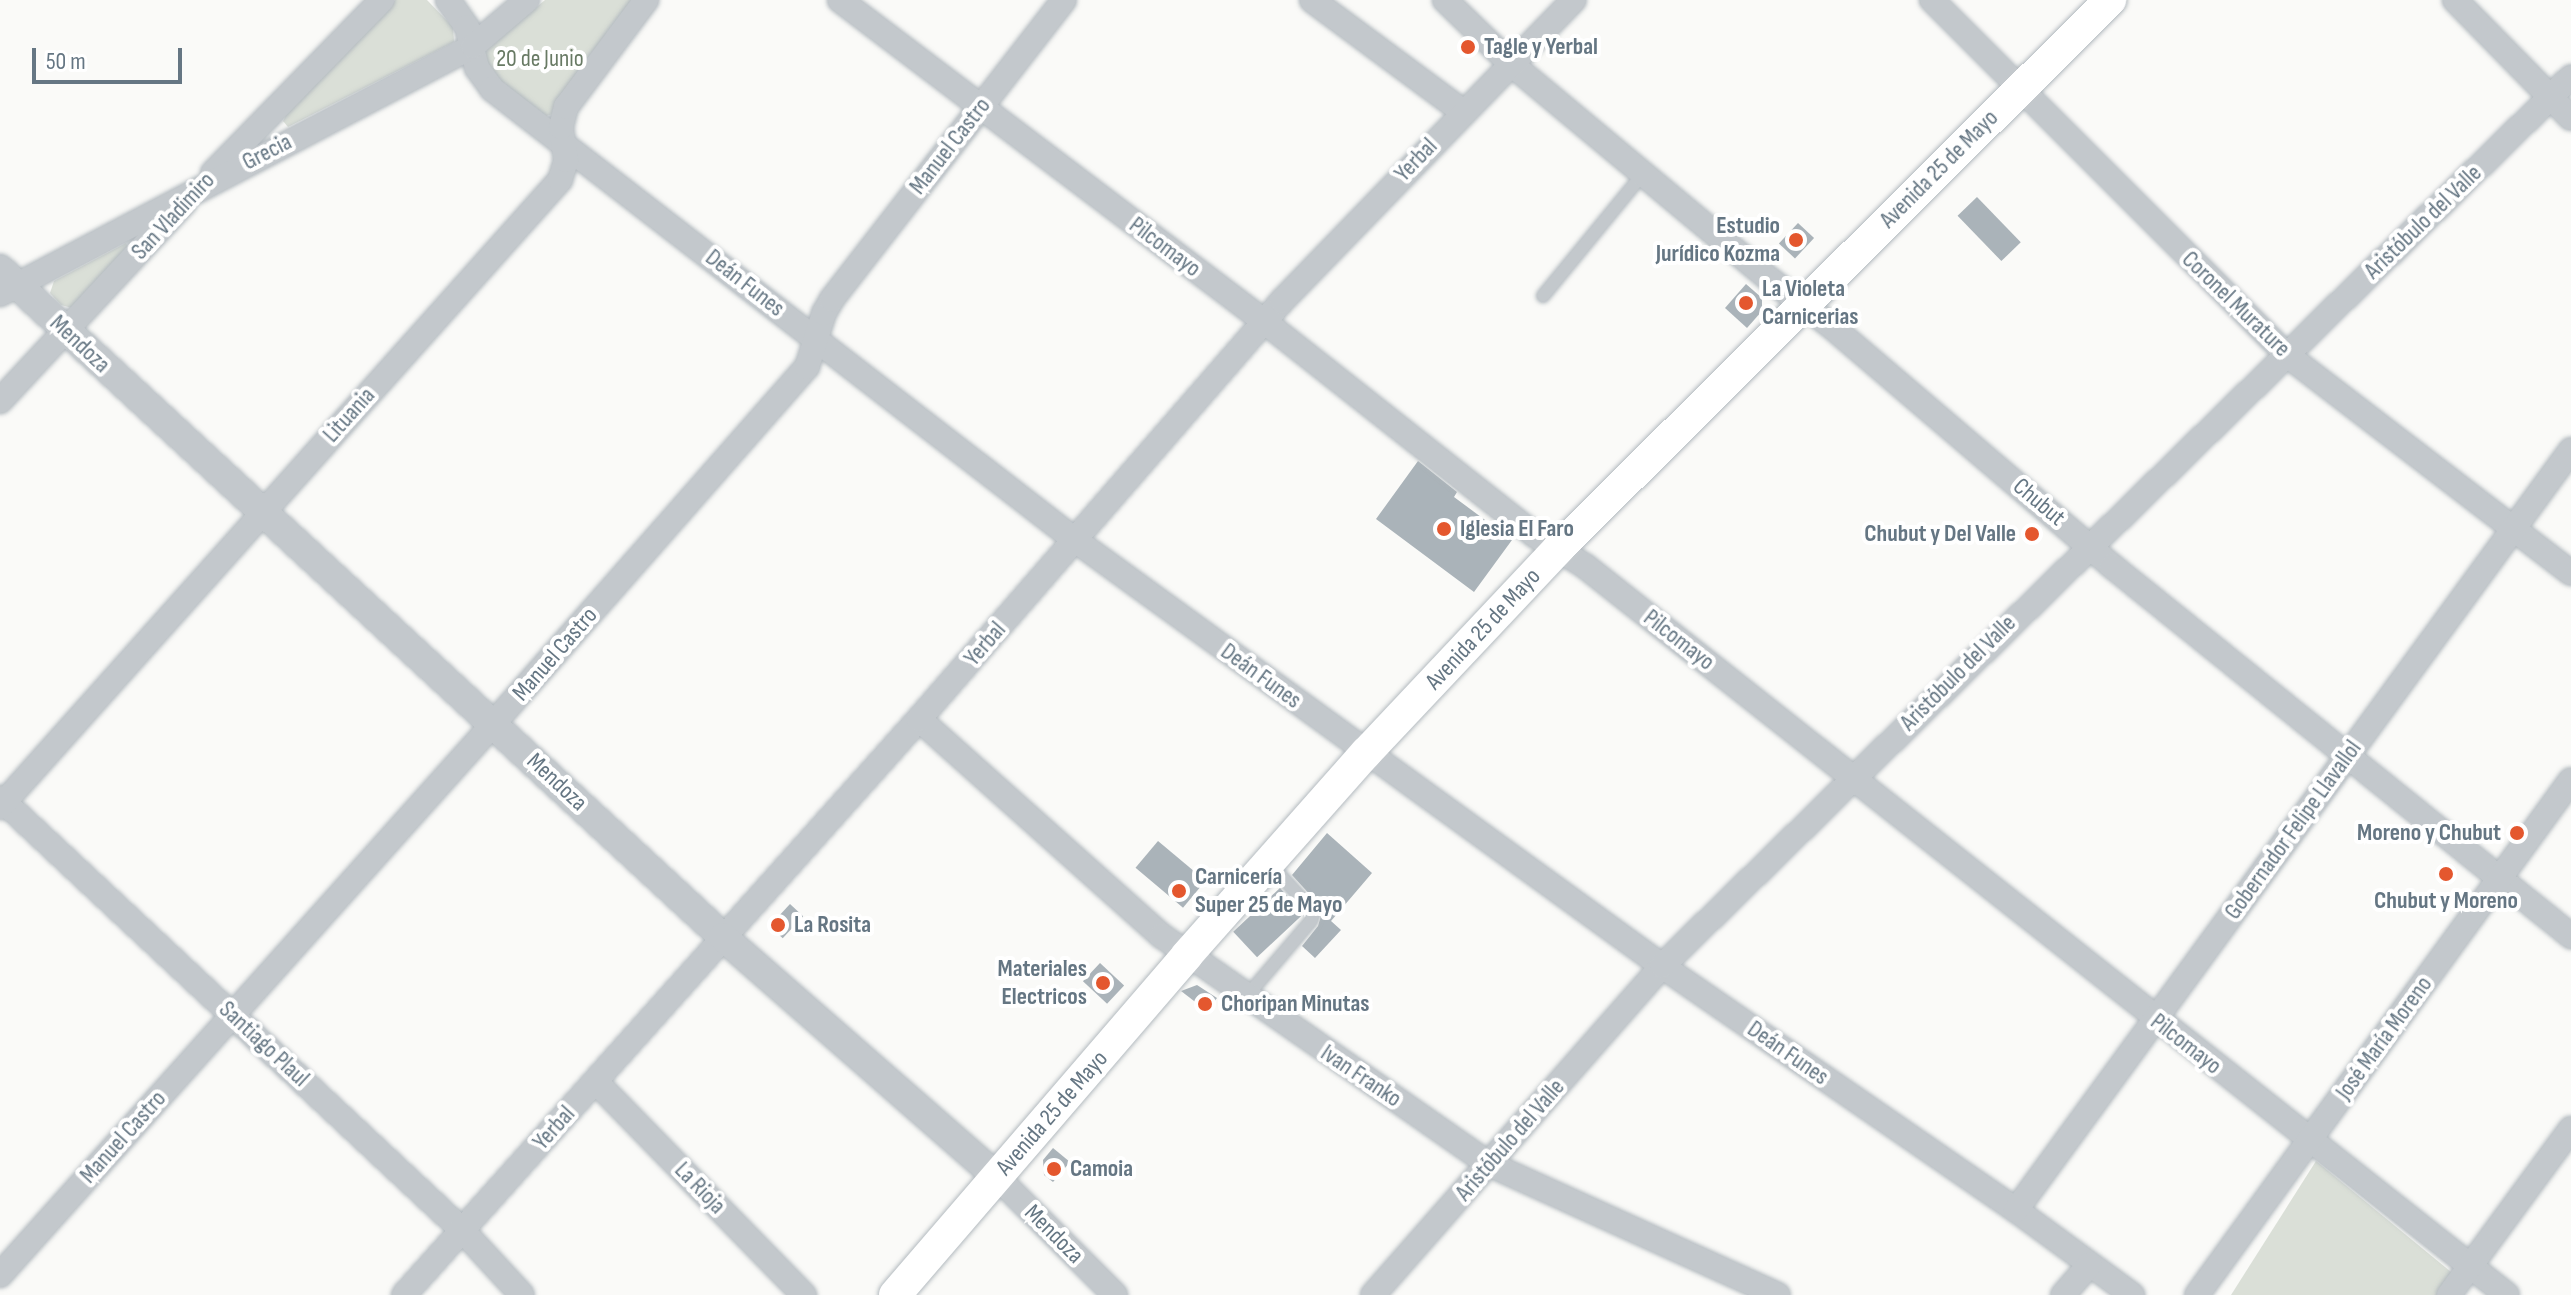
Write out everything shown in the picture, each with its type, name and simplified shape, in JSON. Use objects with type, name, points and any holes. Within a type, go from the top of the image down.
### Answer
[{"type":"main road","name":"Avenida 25 de Mayo","points":[[895,1295],[1187,955],[1366,753],[1558,549],[2110,0]]},
{"type":"street","name":"San Vladimiro","points":[[0,401],[197,189],[382,0]]},
{"type":"street","name":"Deán Funes","points":[[448,0],[462,18],[473,46],[477,68],[492,89],[1075,540],[1662,966],[2016,1210],[2132,1295]]},
{"type":"street","name":"Grecia","points":[[6,283],[197,189],[473,46],[527,0]]},
{"type":"street","name":"Lituania","points":[[1,802],[560,180],[566,160],[562,143],[566,107],[646,0]]},
{"type":"street","name":"Pilcomayo","points":[[840,0],[1265,322],[1535,535],[1585,566],[2507,1295]]},
{"type":"street","name":"Manuel Castro","points":[[0,1275],[494,723],[807,367],[832,299],[1064,0]]},
{"type":"street","points":[[1312,0],[1462,111]]},
{"type":"street","name":"Chubut","points":[[1445,0],[1510,63],[2089,545],[2571,936]]},
{"type":"street","name":"Yerbal","points":[[404,1295],[919,719],[1265,322],[1462,111],[1574,0]]},
{"type":"street","name":"Coronel Murature","points":[[1932,0],[2018,90],[2287,355],[2571,573]]},
{"type":"street","points":[[2455,0],[2571,118]]},
{"type":"street","name":"Aristóbulo del Valle","points":[[1384,1291],[1489,1164],[1662,966],[2089,545],[2571,77]]},
{"type":"street","name":"Mendoza","points":[[6,283],[66,332],[264,510],[723,937],[997,1177],[1115,1295]]},
{"type":"street","name":"Gobernador Felipe Llavallol","points":[[2016,1210],[2571,450]]},
{"type":"street","name":"Ivan Franko","points":[[919,719],[1187,955],[1489,1164],[1778,1295]]},
{"type":"street","name":"José María Moreno","points":[[2197,1295],[2571,780]]},
{"type":"street","name":"Santiago Plaul","points":[[1,802],[233,1014],[462,1230],[522,1295]]},
{"type":"street","name":"La Rioja","points":[[596,1082],[804,1295]]},
{"type":"street","points":[[2449,1295],[2571,1129]]},
{"type":"street","points":[[2063,1295],[2089,1265]]},
{"type":"lane","points":[[1543,296],[1643,174]]},
{"type":"lane","points":[[1246,997],[1311,921],[1314,912],[1269,863]]},
{"type":"green space","points":[[395,0],[427,0],[453,27],[454,42],[288,127],[283,121],[286,115]]},
{"type":"green space","name":"20 de Junio","points":[[545,0],[636,0],[553,114],[546,116],[490,74],[484,62],[485,50]]},
{"type":"green space","points":[[126,243],[128,247],[72,308],[61,305],[50,293],[54,281]]},
{"type":"green space","points":[[2316,1161],[2456,1276],[2441,1295],[2231,1295]]},
{"type":"building","points":[[1977,197],[2021,242],[2001,261],[1958,216]]},
{"type":"building","name":"Estudio Jurídico Kozma","points":[[1798,223],[1814,238],[1795,258],[1779,243]]},
{"type":"building","name":"La Violeta Carnicerias","points":[[1746,284],[1762,298],[1762,311],[1747,328],[1725,308]]},
{"type":"building","name":"Iglesia El Faro","points":[[1418,461],[1457,492],[1454,497],[1512,540],[1474,592],[1376,519]]},
{"type":"building","points":[[1327,833],[1372,873],[1331,921],[1341,930],[1315,958],[1302,946],[1318,926],[1323,909],[1292,875]]},
{"type":"building","points":[[1158,841],[1205,881],[1183,908],[1136,868]]},
{"type":"building","points":[[1280,888],[1304,914],[1257,957],[1233,932]]},
{"type":"building","points":[[790,904],[803,916],[783,938],[770,926]]},
{"type":"building","name":"Materiales Electricos","points":[[1100,963],[1124,986],[1107,1004],[1083,981]]},
{"type":"building","name":"Choripan Minutas","points":[[1197,985],[1217,998],[1207,1011],[1181,991]]},
{"type":"building","name":"Camoia","points":[[1053,1148],[1070,1162],[1053,1182],[1044,1175],[1043,1160]]},
{"type":"place","name":"Tagle y Yerbal","points":[[1468,47]]},
{"type":"place","name":"Estudio Jurídico Kozma","points":[[1796,240]]},
{"type":"place","name":"La Violeta Carnicerias","points":[[1746,303]]},
{"type":"place","name":"Iglesia El Faro","points":[[1444,529]]},
{"type":"place","name":"Chubut y Del Valle","points":[[2032,534]]},
{"type":"place","name":"Moreno y Chubut","points":[[2517,833]]},
{"type":"place","name":"Chubut y Moreno","points":[[2446,874]]},
{"type":"place","name":"Carnicería Super 25 de Mayo","points":[[1179,891]]},
{"type":"place","name":"La Rosita","points":[[778,925]]},
{"type":"place","name":"Materiales Electricos","points":[[1103,983]]},
{"type":"place","name":"Choripan Minutas","points":[[1205,1004]]},
{"type":"place","name":"Camoia","points":[[1054,1169]]}]
